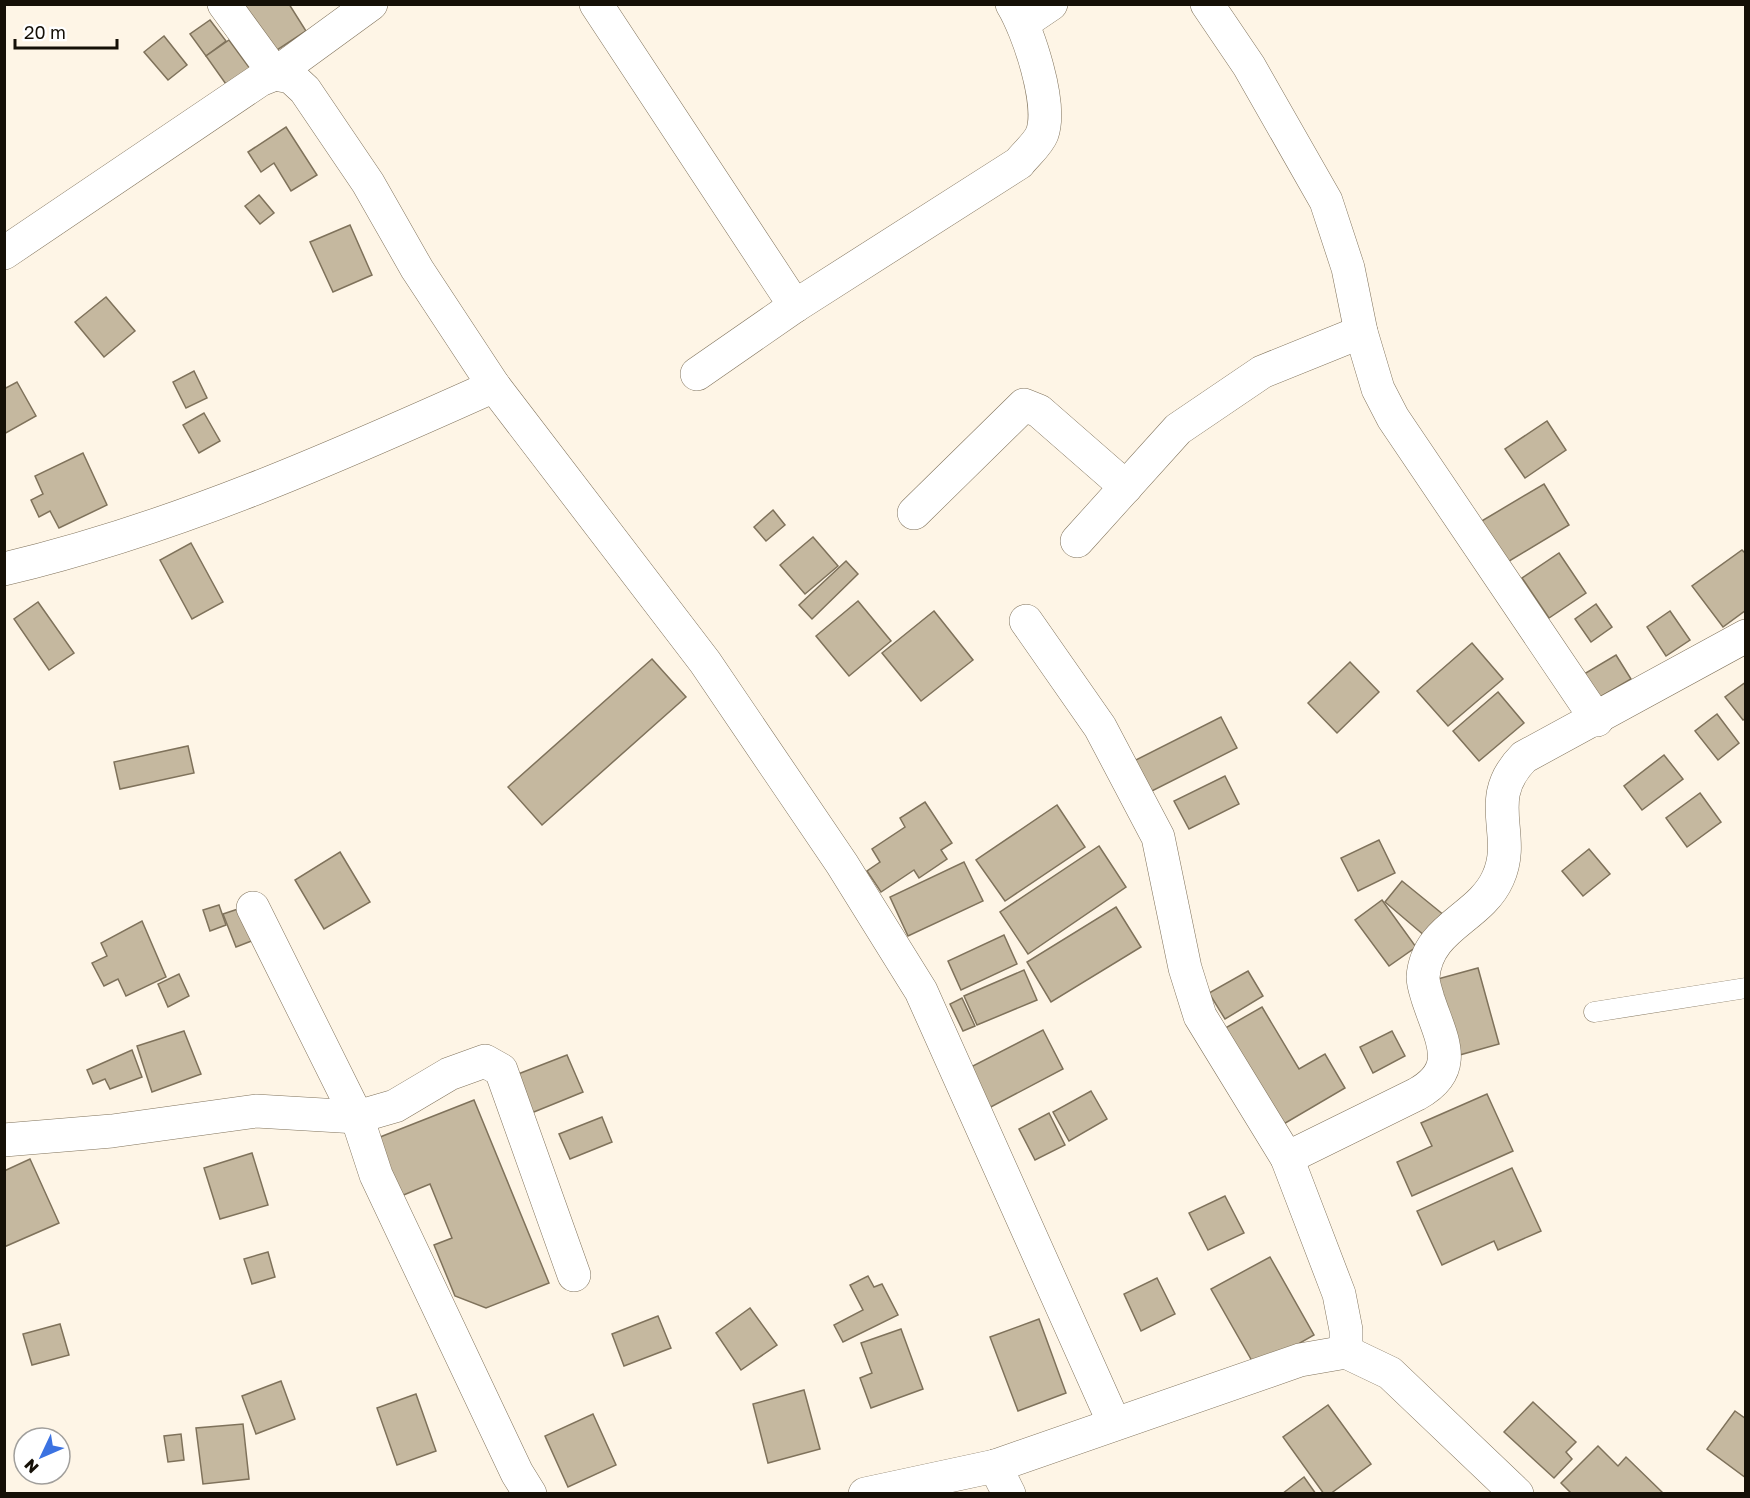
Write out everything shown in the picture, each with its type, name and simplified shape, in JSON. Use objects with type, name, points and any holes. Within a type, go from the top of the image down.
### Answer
[{"type":"street","points":[[224,4],[275,74],[291,77],[305,90],[368,183],[417,269],[494,386],[705,662],[842,864],[921,991],[1114,1423]]},
{"type":"street","points":[[4,253],[260,80],[275,74],[371,4]]},
{"type":"street","points":[[596,4],[795,306]]},
{"type":"street","points":[[697,374],[795,306],[1018,163],[1042,134],[1044,117],[1038,71],[1017,14],[1052,4]]},
{"type":"street","points":[[1207,4],[1249,66],[1326,201],[1348,268],[1361,332],[1378,389],[1393,418],[1597,720]]},
{"type":"street","points":[[1077,541],[1178,429],[1262,372],[1361,332]]},
{"type":"street","points":[[4,568],[58,556],[248,491],[356,448],[494,386]]},
{"type":"street","points":[[914,513],[1024,405],[1039,411],[1126,487]]},
{"type":"street","points":[[1026,621],[1100,727],[1158,837],[1185,968],[1200,1016],[1287,1158],[1339,1294],[1346,1330],[1346,1352]]},
{"type":"street","points":[[1287,1158],[1417,1094],[1441,1076],[1445,1062],[1442,1044],[1423,980],[1430,947],[1489,894],[1498,878],[1503,864],[1501,797],[1512,770],[1524,757],[1597,720],[1746,636]]},
{"type":"street","points":[[254,908],[357,1117],[376,1175],[512,1463],[530,1494]]},
{"type":"street","points":[[4,1140],[112,1131],[256,1111],[357,1117],[395,1106],[449,1074],[485,1061],[501,1071],[574,1275]]},
{"type":"street","points":[[865,1494],[1002,1480],[1114,1423],[1300,1360],[1346,1352],[1390,1373],[1517,1494]]},
{"type":"lane","points":[[1594,1012],[1746,988]]},
{"type":"building","points":[[234,4],[289,4],[306,31],[268,56]]},
{"type":"building","points":[[210,20],[226,41],[206,56],[190,34]]},
{"type":"building","points":[[164,36],[187,65],[168,80],[144,52]]},
{"type":"building","points":[[229,40],[251,70],[228,87],[206,56]]},
{"type":"building","points":[[286,127],[317,175],[291,191],[274,163],[261,172],[248,152]]},
{"type":"building","points":[[259,195],[274,213],[260,224],[245,206]]},
{"type":"building","points":[[350,225],[372,275],[333,292],[310,242]]},
{"type":"building","points":[[106,297],[135,331],[104,357],[75,322]]},
{"type":"building","points":[[194,371],[207,398],[186,408],[173,382]]},
{"type":"building","points":[[17,382],[36,416],[4,434],[4,384],[6,388]]},
{"type":"building","points":[[204,413],[220,441],[199,453],[183,425]]},
{"type":"building","points":[[1547,421],[1566,450],[1525,478],[1505,449]]},
{"type":"building","points":[[83,453],[107,505],[59,528],[50,511],[39,517],[31,500],[43,494],[35,476]]},
{"type":"building","points":[[1544,484],[1569,525],[1506,563],[1480,522]]},
{"type":"building","points":[[773,510],[785,525],[766,541],[754,527]]},
{"type":"building","points":[[813,537],[838,566],[805,594],[780,565]]},
{"type":"building","points":[[191,543],[223,602],[192,619],[160,560]]},
{"type":"building","points":[[1742,550],[1746,554],[1746,610],[1723,627],[1692,586]]},
{"type":"building","points":[[1559,553],[1586,593],[1549,618],[1522,578]]},
{"type":"building","points":[[846,561],[858,574],[812,619],[799,605]]},
{"type":"building","points":[[858,601],[891,641],[849,676],[816,636]]},
{"type":"building","points":[[38,602],[74,653],[49,670],[14,619]]},
{"type":"building","points":[[1596,604],[1612,627],[1591,642],[1575,619]]},
{"type":"building","points":[[934,611],[973,660],[921,701],[882,653]]},
{"type":"building","points":[[1670,611],[1690,640],[1666,656],[1647,627]]},
{"type":"building","points":[[1472,643],[1503,679],[1448,726],[1417,691]]},
{"type":"building","points":[[1616,655],[1631,679],[1588,704],[1574,680]]},
{"type":"building","points":[[652,659],[686,697],[542,825],[508,787]]},
{"type":"building","points":[[1350,662],[1379,692],[1337,733],[1308,703]]},
{"type":"building","points":[[1746,682],[1746,718],[1743,720],[1725,697]]},
{"type":"building","points":[[1498,692],[1524,723],[1479,761],[1453,731]]},
{"type":"building","points":[[1717,714],[1739,743],[1718,760],[1695,731]]},
{"type":"building","points":[[1221,717],[1237,748],[1140,797],[1124,766]]},
{"type":"building","points":[[188,746],[194,773],[120,789],[114,762]]},
{"type":"building","points":[[1664,755],[1683,779],[1642,810],[1624,786]]},
{"type":"building","points":[[1225,776],[1239,804],[1189,829],[1174,801]]},
{"type":"building","points":[[1700,793],[1721,822],[1687,847],[1666,818]]},
{"type":"building","points":[[925,802],[952,843],[941,850],[947,859],[919,878],[914,870],[881,892],[867,871],[880,862],[872,849],[905,827],[900,818]]},
{"type":"building","points":[[1057,805],[1085,847],[1005,901],[976,860]]},
{"type":"building","points":[[1379,840],[1395,873],[1358,891],[1341,858]]},
{"type":"building","points":[[1099,846],[1126,887],[1028,954],[1000,912]]},
{"type":"building","points":[[1589,849],[1610,874],[1583,896],[1562,871]]},
{"type":"building","points":[[340,852],[370,902],[324,929],[295,880]]},
{"type":"building","points":[[964,862],[983,901],[908,936],[890,897]]},
{"type":"building","points":[[1402,881],[1450,920],[1432,942],[1385,902]]},
{"type":"building","points":[[1382,900],[1416,947],[1389,966],[1355,920]]},
{"type":"building","points":[[219,905],[226,925],[210,931],[203,910]]},
{"type":"building","points":[[1116,907],[1141,947],[1051,1002],[1027,962]]},
{"type":"building","points":[[241,908],[254,940],[236,947],[223,914]]},
{"type":"building","points":[[142,921],[166,977],[126,996],[118,979],[104,986],[92,963],[107,956],[101,943]]},
{"type":"building","points":[[1004,935],[1017,964],[961,990],[948,961]]},
{"type":"building","points":[[1478,968],[1499,1044],[1456,1056],[1434,980]]},
{"type":"building","points":[[1024,970],[1037,1000],[977,1025],[964,996]]},
{"type":"building","points":[[1248,971],[1263,996],[1225,1019],[1209,993]]},
{"type":"building","points":[[179,974],[189,996],[168,1007],[158,984]]},
{"type":"building","points":[[962,998],[975,1026],[963,1031],[950,1004]]},
{"type":"building","points":[[1262,1007],[1299,1069],[1325,1054],[1345,1088],[1282,1125],[1215,1034]]},
{"type":"building","points":[[1043,1030],[1063,1069],[987,1109],[965,1070]]},
{"type":"building","points":[[184,1031],[201,1074],[152,1092],[137,1046]]},
{"type":"building","points":[[1392,1031],[1405,1056],[1373,1073],[1360,1047]]},
{"type":"building","points":[[132,1050],[142,1077],[110,1089],[105,1079],[93,1084],[87,1070]]},
{"type":"building","points":[[567,1055],[583,1092],[529,1114],[513,1076]]},
{"type":"building","points":[[1091,1091],[1107,1119],[1069,1141],[1053,1112]]},
{"type":"building","points":[[1487,1094],[1513,1151],[1412,1196],[1397,1162],[1432,1146],[1421,1123]]},
{"type":"building","points":[[474,1100],[549,1283],[486,1308],[455,1296],[434,1245],[452,1238],[430,1184],[394,1199],[370,1141]]},
{"type":"building","points":[[1049,1113],[1065,1145],[1035,1160],[1019,1129]]},
{"type":"building","points":[[602,1117],[612,1142],[570,1159],[559,1134]]},
{"type":"building","points":[[252,1153],[268,1205],[220,1219],[204,1168]]},
{"type":"building","points":[[30,1159],[59,1223],[4,1247],[4,1171]]},
{"type":"building","points":[[1512,1168],[1541,1231],[1498,1250],[1494,1241],[1442,1265],[1417,1211]]},
{"type":"building","points":[[1225,1196],[1244,1233],[1208,1250],[1189,1213]]},
{"type":"building","points":[[268,1252],[275,1277],[252,1284],[244,1259]]},
{"type":"building","points":[[1270,1257],[1314,1335],[1256,1368],[1211,1289]]},
{"type":"building","points":[[868,1276],[874,1287],[882,1284],[898,1315],[843,1342],[834,1325],[863,1310],[850,1285]]},
{"type":"building","points":[[1157,1278],[1175,1314],[1141,1331],[1124,1294]]},
{"type":"building","points":[[750,1308],[777,1345],[741,1370],[716,1333]]},
{"type":"building","points":[[658,1316],[671,1348],[624,1366],[612,1334]]},
{"type":"building","points":[[1039,1319],[1066,1393],[1018,1411],[990,1337]]},
{"type":"building","points":[[60,1324],[69,1355],[32,1365],[23,1334]]},
{"type":"building","points":[[901,1329],[923,1389],[871,1408],[860,1378],[872,1373],[861,1343]]},
{"type":"building","points":[[281,1381],[295,1419],[256,1434],[242,1396]]},
{"type":"building","points":[[804,1390],[820,1449],[768,1463],[753,1404]]},
{"type":"building","points":[[416,1394],[436,1451],[397,1465],[377,1408]]},
{"type":"building","points":[[1533,1402],[1576,1442],[1566,1452],[1572,1459],[1554,1478],[1504,1432]]},
{"type":"building","points":[[1328,1405],[1371,1464],[1330,1494],[1324,1494],[1283,1437]]},
{"type":"building","points":[[1735,1411],[1746,1419],[1746,1478],[1707,1449]]},
{"type":"building","points":[[593,1414],[616,1465],[568,1487],[545,1436]]},
{"type":"building","points":[[243,1424],[249,1479],[203,1484],[196,1428]]},
{"type":"building","points":[[181,1434],[184,1460],[168,1462],[164,1436]]},
{"type":"building","points":[[1598,1446],[1618,1466],[1626,1457],[1664,1494],[1572,1494],[1561,1483]]},
{"type":"building","points":[[1304,1477],[1316,1494],[1282,1494]]}]
